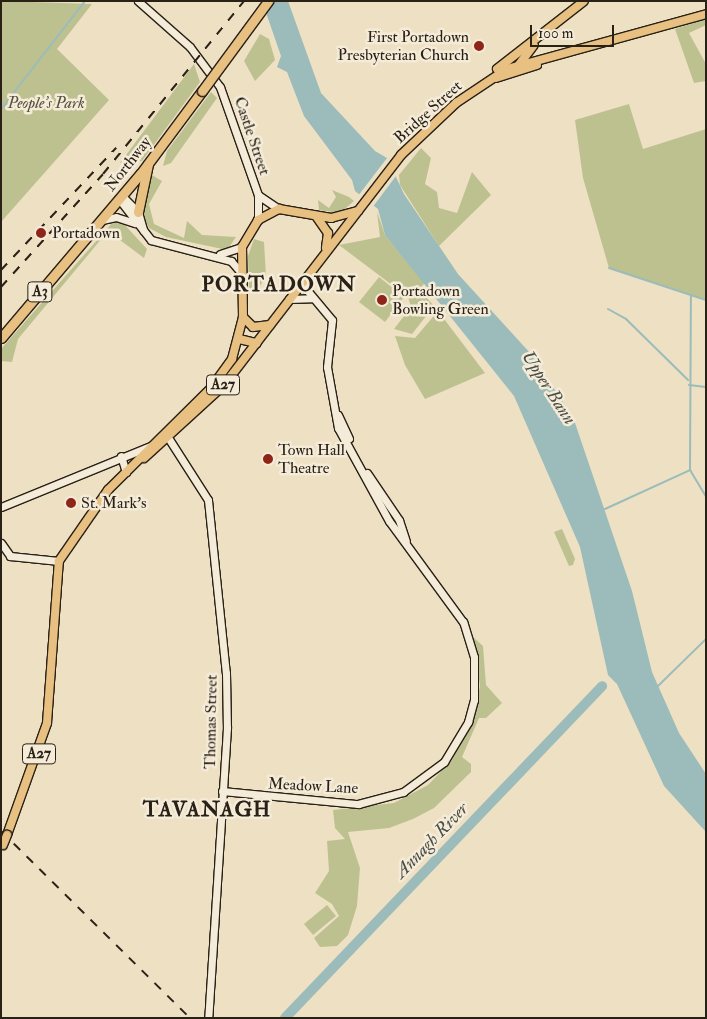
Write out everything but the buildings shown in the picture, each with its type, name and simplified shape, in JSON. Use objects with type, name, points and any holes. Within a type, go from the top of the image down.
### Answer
[{"type":"highway","name":"Northway","points":[[1,338],[121,197],[144,174],[149,162],[268,1]]},
{"type":"highway","points":[[138,212],[144,174]]},
{"type":"main road","name":"Bridge Street","points":[[362,206],[392,168],[429,127],[538,39],[579,3]]},
{"type":"main road","points":[[514,74],[540,63],[706,14]]},
{"type":"main road","name":"Bridge Street","points":[[486,81],[514,74],[538,39]]},
{"type":"main road","points":[[533,47],[540,63]]},
{"type":"main road","points":[[518,66],[540,63]]},
{"type":"main road","name":"Bridge Street","points":[[486,81],[518,66]]},
{"type":"main road","points":[[242,247],[258,220],[279,209],[316,216],[340,218],[362,206]]},
{"type":"main road","name":"A27","points":[[134,464],[169,439],[214,396],[257,343],[303,278],[362,206]]},
{"type":"main road","points":[[316,216],[328,233],[326,249]]},
{"type":"main road","name":"A27","points":[[2,847],[8,835],[47,723],[59,561],[108,490],[226,370],[239,339],[243,317],[244,276],[242,247]]},
{"type":"main road","points":[[243,317],[253,327],[270,325]]},
{"type":"main road","points":[[239,339],[257,343]]},
{"type":"street","name":"Castle Street","points":[[138,1],[190,47],[220,87],[258,195],[258,220]]},
{"type":"street","name":"Castle Street","points":[[258,195],[279,209]]},
{"type":"street","points":[[121,197],[138,212],[146,235]]},
{"type":"street","points":[[121,197],[135,224],[146,235],[157,242],[212,254],[232,261],[244,276]]},
{"type":"street","points":[[102,220],[116,217],[135,224]]},
{"type":"street","points":[[212,254],[234,251],[242,247]]},
{"type":"street","name":"Meadow Lane","points":[[222,791],[332,803],[377,801],[426,778],[455,748],[474,700],[477,678],[472,647],[463,622],[404,539],[350,444],[338,428],[328,367],[332,320],[312,298],[303,278]]},
{"type":"street","points":[[289,299],[312,298]]},
{"type":"street","name":"Thomas Street","points":[[169,439],[209,504],[226,673],[222,791],[208,1018]]},
{"type":"street","points":[[1,507],[121,456],[153,445]]},
{"type":"street","points":[[121,456],[126,472]]},
{"type":"street","points":[[364,470],[380,498]]},
{"type":"street","points":[[388,510],[404,539]]},
{"type":"street","points":[[1,543],[10,556],[59,561]]},
{"type":"green space","name":"People's Park","points":[[1,1],[92,4],[57,49],[109,100],[1,222]]},
{"type":"green space","points":[[706,19],[706,25],[689,33],[706,64],[706,81],[694,83],[675,29]]},
{"type":"green space","points":[[260,34],[269,39],[275,60],[255,81],[244,61]]},
{"type":"green space","points":[[194,64],[200,82],[142,161],[120,163]]},
{"type":"green space","points":[[211,92],[217,98],[171,163],[163,166],[167,151]]},
{"type":"green space","points":[[629,104],[643,149],[706,129],[706,300],[609,268],[583,178],[575,120]]},
{"type":"green space","points":[[421,148],[431,158],[425,184],[437,192],[439,208],[457,213],[472,172],[491,195],[439,246],[400,185],[399,175]]},
{"type":"green space","points":[[152,175],[162,181],[149,204],[154,224],[184,238],[187,221],[202,235],[236,237],[227,250],[166,237],[149,228],[140,211]]},
{"type":"green space","points":[[332,190],[354,201],[340,213],[319,210],[318,200],[329,208],[336,197]]},
{"type":"green space","points":[[377,212],[385,235],[425,283],[419,289],[434,306],[412,334],[394,329],[411,307],[408,297],[339,245],[380,237]]},
{"type":"green space","points":[[113,222],[123,223],[147,249],[144,258],[108,231],[18,339],[12,362],[1,361],[1,349]]},
{"type":"green space","points":[[254,239],[264,242],[266,276],[257,291],[249,291],[248,256]]},
{"type":"green space","name":"Portadown Bowling Green","points":[[379,277],[404,297],[385,322],[359,302]]},
{"type":"green space","points":[[438,311],[485,373],[425,399],[405,365],[395,336],[415,338]]},
{"type":"green space","points":[[562,529],[575,559],[573,565],[569,566],[554,532]]},
{"type":"green space","points":[[473,637],[483,646],[486,685],[502,703],[486,718],[479,718],[462,757],[471,764],[471,772],[434,808],[413,819],[389,828],[348,832],[360,868],[357,906],[348,935],[337,946],[320,947],[314,938],[339,916],[332,904],[315,893],[329,871],[327,841],[345,839],[335,828],[333,810],[394,803],[428,785],[452,760],[473,719],[480,686]]},
{"type":"green space","points":[[327,905],[336,916],[313,935],[304,924]]},
{"type":"water","name":"Upper Bann","points":[[262,1],[288,1],[321,93],[375,151],[387,158],[404,194],[458,274],[531,354],[573,417],[632,591],[652,672],[679,733],[706,774],[706,832],[664,786],[617,684],[608,675],[580,547],[514,396],[385,235],[378,209],[355,191],[352,180],[304,116],[287,72],[277,67],[281,56]]},
{"type":"pier","points":[[387,158],[399,172],[372,208],[358,196]]},
{"type":"waterway","points":[[1,109],[85,1]]},
{"type":"waterway","points":[[609,268],[706,300]]},
{"type":"waterway","points":[[605,509],[690,470],[691,296]]},
{"type":"waterway","points":[[608,309],[626,319],[688,380]]},
{"type":"waterway","points":[[689,385],[706,387]]},
{"type":"waterway","points":[[690,470],[706,497]]},
{"type":"waterway","points":[[658,686],[706,639]]},
{"type":"waterway","name":"Annagh River","points":[[285,1018],[602,686]]},
{"type":"railway","points":[[1,287],[103,174],[244,1]]},
{"type":"railway","points":[[1,270],[116,148]]},
{"type":"railway","points":[[1,831],[190,1018]]},
{"type":"place","name":"First Portadown Presbyterian Church","points":[[479,46]]},
{"type":"place","name":"Portadown","points":[[41,233]]},
{"type":"place","name":"Portadown Bowling Green","points":[[382,300]]},
{"type":"place","name":"Town Hall Theatre","points":[[268,459]]},
{"type":"place","name":"St. Mark's","points":[[71,503]]},
{"type":"district","name":"PORTADOWN","points":[[279,285]]},
{"type":"district","name":"TAVANAGH","points":[[207,810]]}]
